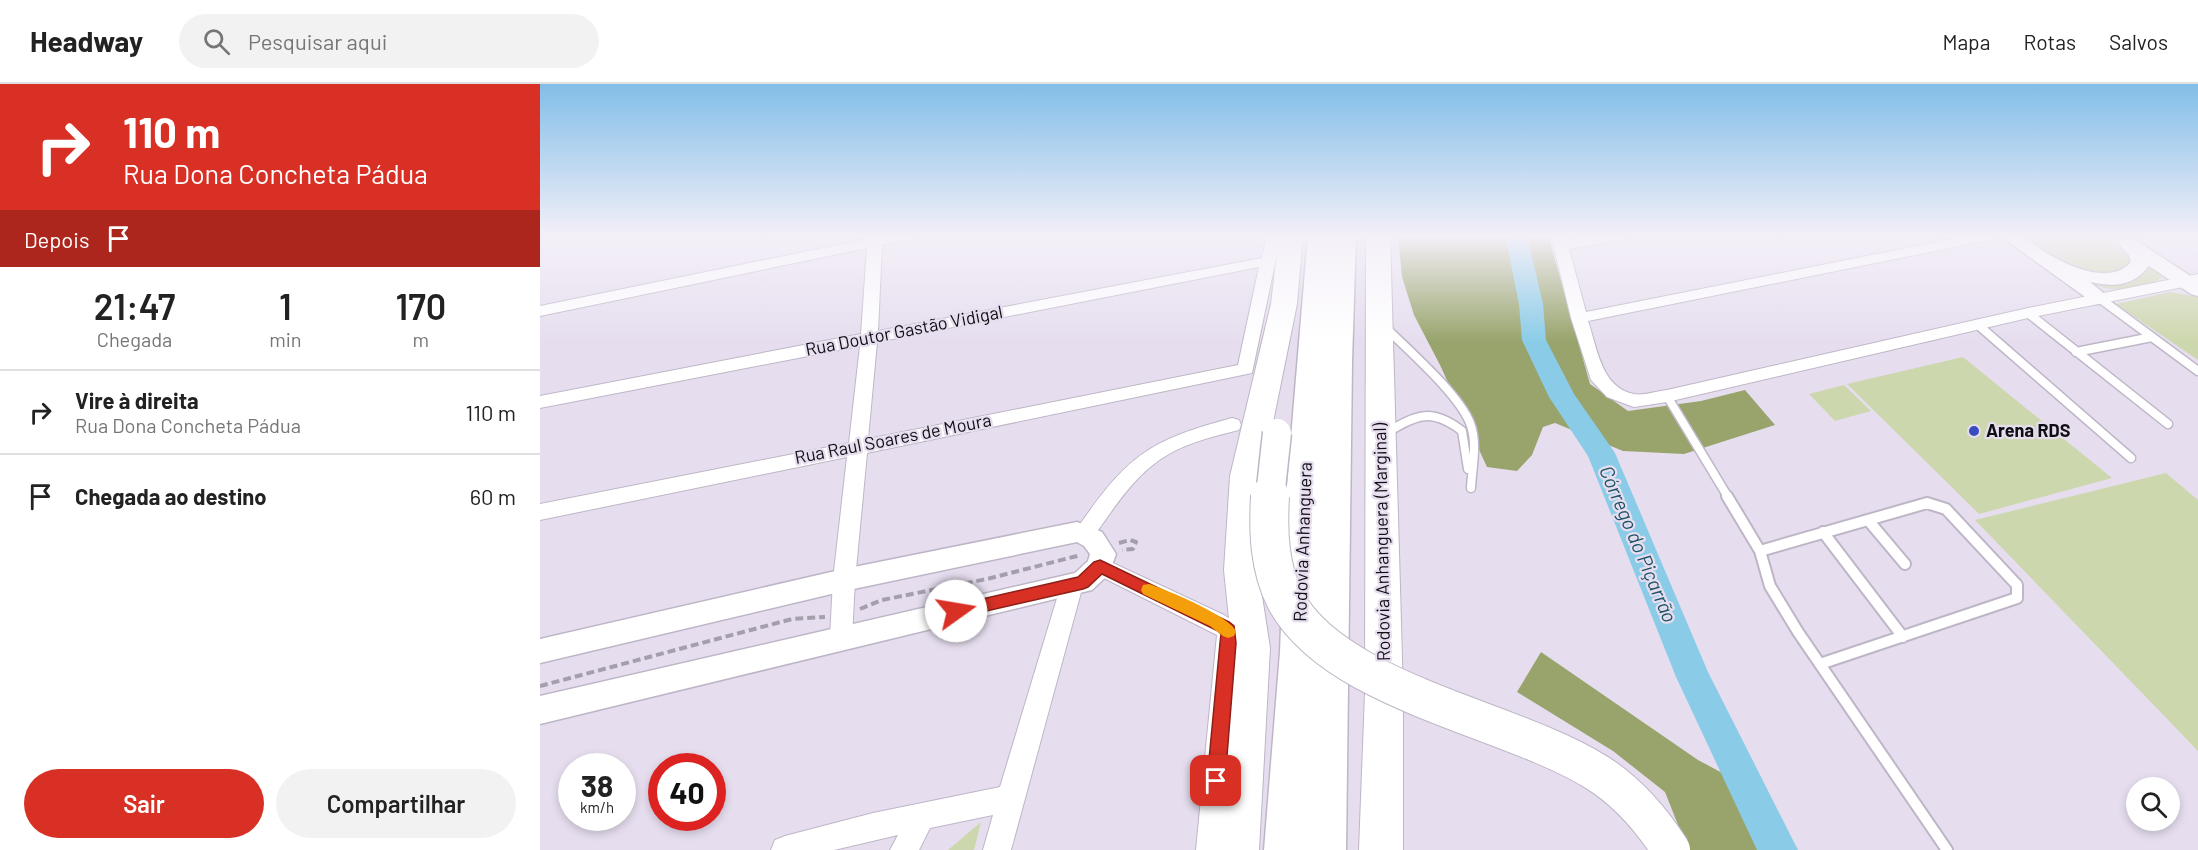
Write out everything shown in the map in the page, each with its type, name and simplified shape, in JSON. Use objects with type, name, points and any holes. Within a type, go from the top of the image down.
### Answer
[{"type":"highway","points":[[1237,850],[1251,648],[1241,570],[1246,477],[1284,304],[1287,271]]},
{"type":"highway","name":"Rodovia Anhanguera","points":[[1287,850],[1300,652],[1303,498],[1319,271]]},
{"type":"highway","name":"Rodovia Anhanguera","points":[[1323,850],[1336,374],[1341,271]]},
{"type":"highway","name":"Rodovia Anhanguera (Marginal)","points":[[1379,271],[1379,438],[1384,693],[1382,850]]},
{"type":"highway","points":[[1284,304],[1285,361],[1272,474],[1270,535],[1272,557],[1286,600],[1296,615],[1329,648],[1410,693],[1586,765],[1629,797],[1657,825],[1671,850]]},
{"type":"highway","points":[[1384,693],[1396,756],[1401,850]]},
{"type":"street","points":[[540,310],[723,271]]},
{"type":"street","points":[[841,627],[869,337],[873,271]]},
{"type":"street","name":"Rua Doutor Gastão Vidigal","points":[[540,402],[1217,271]]},
{"type":"street","name":"Rua Raul Soares de Moura","points":[[540,512],[1246,369],[1266,271]]},
{"type":"street","points":[[1567,271],[1597,376],[1613,393],[1634,401],[1667,396],[1794,364],[2028,313],[2194,284]]},
{"type":"street","points":[[1579,318],[1815,271]]},
{"type":"street","points":[[2059,271],[2102,300]]},
{"type":"street","points":[[2067,271],[2111,278],[2127,276],[2137,271]]},
{"type":"street","points":[[2173,271],[2194,284]]},
{"type":"street","points":[[540,710],[841,627],[1083,582],[1119,487],[1149,458],[1162,449],[1199,434],[1232,425]]},
{"type":"street","points":[[540,651],[844,580],[1077,532],[1096,550],[1229,631],[1210,850]]},
{"type":"street","points":[[998,850],[1010,798],[1072,585]]},
{"type":"street","points":[[785,850],[873,826],[1010,798]]},
{"type":"street","points":[[904,850],[922,817]]},
{"type":"lane","points":[[2102,300],[2198,371]]},
{"type":"lane","points":[[2028,313],[2168,424]]},
{"type":"lane","points":[[1379,438],[1425,414],[1447,418],[1462,430],[1471,488],[1473,438],[1470,421],[1454,400],[1380,321]]},
{"type":"lane","points":[[1977,324],[2131,458]]},
{"type":"lane","points":[[2076,352],[2152,337]]},
{"type":"lane","points":[[1667,396],[1760,551],[1770,586],[1820,664],[1947,850]]},
{"type":"lane","points":[[1760,551],[1927,503],[1946,508],[2017,585],[2017,598],[1820,664]]},
{"type":"lane","points":[[1868,520],[1905,564]]},
{"type":"lane","points":[[1823,532],[1903,638]]},
{"type":"path","points":[[540,686],[792,619],[841,627],[882,600],[987,579],[1096,550]]},
{"type":"green space","points":[[1401,271],[1558,271],[1590,384],[1628,411],[1701,401],[1745,390],[1775,425],[1684,454],[1623,451],[1555,423],[1543,427],[1532,455],[1517,471],[1487,467],[1414,315]]},
{"type":"green space","points":[[2078,271],[2119,271],[2110,276]]},
{"type":"green space","points":[[2129,271],[2158,271],[2161,278],[2156,282],[2125,289],[2109,289],[2080,277],[2106,280]]},
{"type":"green space","points":[[2170,292],[2198,297],[2198,360],[2116,304]]},
{"type":"green space","name":"Arena RDS","points":[[1963,357],[2112,478],[1979,514],[1847,384]]},
{"type":"green space","points":[[1844,385],[1871,411],[1835,421],[1809,394]]},
{"type":"green space","points":[[2166,473],[2198,500],[2198,751],[1975,520]]},
{"type":"green space","points":[[1541,652],[1698,760],[1728,776],[1762,850],[1688,850],[1665,792],[1613,751],[1517,692]]},
{"type":"green space","points":[[981,822],[974,850],[948,850]]},
{"type":"waterway","name":"Córrego do Piçarrão","points":[[1524,271],[1531,304],[1534,340],[1562,397],[1601,453],[1693,677],[1778,850]]},
{"type":"slow traffic","points":[[1149,590],[1216,622],[1228,631]]},
{"type":"place","name":"Arena RDS","points":[[1974,431]]},
{"type":"route","points":[[956,611],[1083,582],[1100,566],[1224,627],[1229,631],[1216,781]]}]
